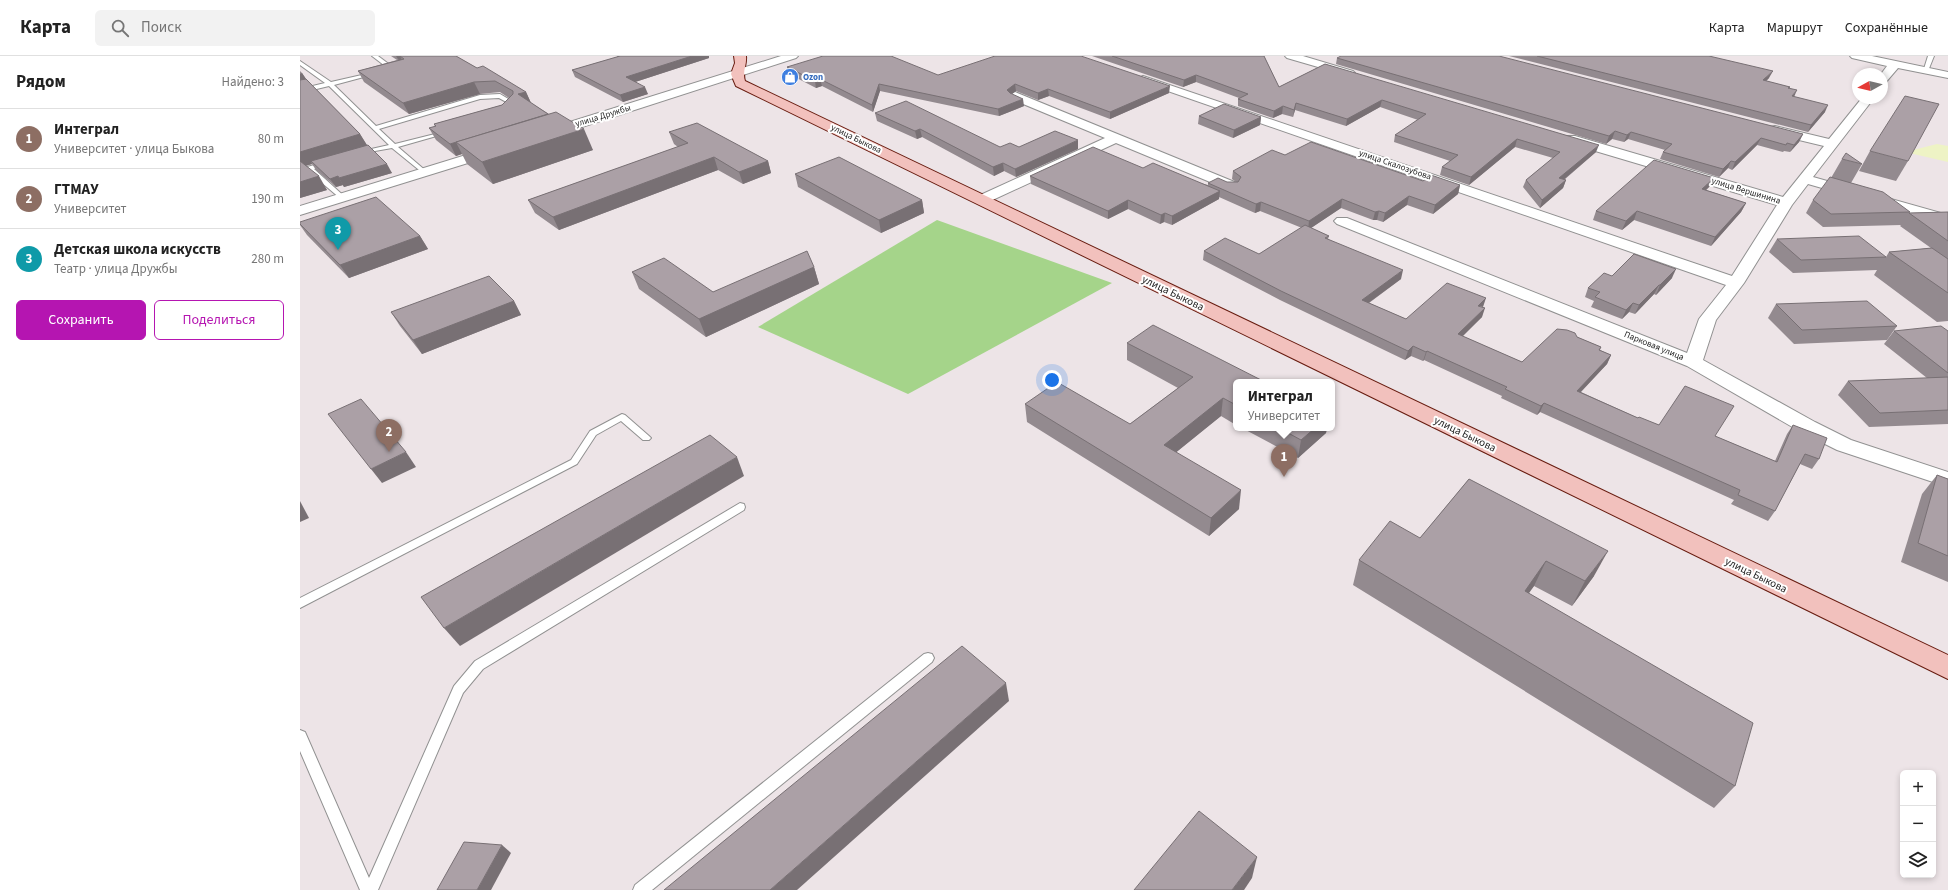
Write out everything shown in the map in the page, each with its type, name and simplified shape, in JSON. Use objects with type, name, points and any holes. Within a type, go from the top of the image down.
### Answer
[{"type":"street","name":"улица Дружбы","points":[[538,136],[738,65],[792,56]]},
{"type":"street","points":[[1291,56],[1360,76]]},
{"type":"street","points":[[1856,56],[1948,75]]},
{"type":"street","points":[[1888,73],[1895,64]]},
{"type":"street","name":"улица Быкова","points":[[738,65],[740,83],[1948,668]]},
{"type":"street","name":"улица Скалозубова","points":[[1128,74],[1736,283]]},
{"type":"street","points":[[1015,96],[1232,186]]},
{"type":"street","name":"Парковая улица","points":[[1342,221],[1693,362],[1708,319],[1736,283],[1786,203],[1863,104]]},
{"type":"street","points":[[1766,128],[1832,144]]},
{"type":"street","name":"улица Вершинина","points":[[1558,135],[1786,203]]},
{"type":"street","points":[[981,200],[1116,138]]},
{"type":"street","points":[[300,211],[500,148]]},
{"type":"street","points":[[1805,179],[1948,220]]},
{"type":"street","points":[[1693,362],[1808,428],[1844,445],[1948,480]]},
{"type":"lane","points":[[376,56],[391,68]]},
{"type":"lane","points":[[1925,71],[1931,56]]},
{"type":"lane","points":[[300,63],[330,84],[394,146],[424,172]]},
{"type":"lane","points":[[300,91],[398,66]]},
{"type":"lane","points":[[375,128],[480,97],[500,96],[514,104],[506,114]]},
{"type":"lane","points":[[354,155],[394,146],[453,129]]},
{"type":"lane","points":[[300,172],[332,162]]},
{"type":"lane","points":[[310,169],[343,198]]},
{"type":"lane","points":[[300,603],[574,462],[593,433],[622,416],[646,438]]},
{"type":"lane","points":[[371,890],[433,744],[458,690],[479,665],[740,507]]},
{"type":"lane","points":[[640,890],[928,658]]},
{"type":"lane","points":[[300,736],[367,890]]},
{"type":"green space","points":[[1937,144],[1948,146],[1948,162],[1905,152]]},
{"type":"green space","points":[[937,220],[1112,283],[908,394],[758,327]]},
{"type":"building","points":[[400,56],[456,56],[477,68],[483,66],[526,92],[518,94],[548,114],[450,144],[429,128],[436,126],[434,124],[502,105],[513,94],[513,91],[495,81],[474,82],[403,103],[358,71],[404,59]]},
{"type":"building","points":[[620,56],[692,56],[626,77],[645,87],[620,95],[572,70]]},
{"type":"building","points":[[823,56],[891,56],[938,75],[995,56],[1081,56],[1170,86],[1110,112],[1048,89],[1038,93],[1015,84],[1007,90],[1023,99],[998,109],[879,84],[872,105],[820,79],[815,81],[787,67]]},
{"type":"building","points":[[1112,56],[1264,56],[1279,87],[1325,64],[1599,145],[1559,178],[1566,180],[1542,200],[1526,180],[1560,152],[1517,139],[1471,177],[1442,167],[1458,155],[1395,135],[1426,114],[1382,100],[1347,119],[1296,103],[1294,110],[1283,106],[1274,111],[1238,99],[1248,94],[1196,75],[1184,80]]},
{"type":"building","points":[[1341,56],[1499,56],[1803,134],[1794,145],[1787,143],[1786,145],[1761,138],[1735,162],[1731,161],[1723,169],[1663,152],[1672,144],[1631,132],[1627,135],[1615,131],[1609,136],[1337,58]]},
{"type":"building","points":[[1537,56],[1709,56],[1773,71],[1763,80],[1797,90],[1792,96],[1828,105],[1811,125]]},
{"type":"building","points":[[306,79],[360,134],[300,152],[300,80]]},
{"type":"building","points":[[1905,96],[1939,104],[1908,161],[1870,151]]},
{"type":"building","points":[[906,101],[1000,147],[1010,143],[1019,147],[1055,131],[1078,140],[1015,169],[1003,163],[993,167],[920,129],[915,131],[875,113]]},
{"type":"building","points":[[1224,104],[1261,117],[1234,130],[1199,116]]},
{"type":"building","points":[[556,112],[584,129],[482,162],[456,142]]},
{"type":"building","points":[[697,123],[768,161],[739,172],[714,157],[553,217],[528,200],[688,143],[669,132]]},
{"type":"building","points":[[1311,142],[1423,181],[1431,175],[1460,185],[1435,205],[1409,196],[1385,213],[1379,211],[1375,212],[1342,199],[1309,221],[1261,202],[1256,204],[1208,183],[1218,178],[1227,182],[1238,182],[1241,177],[1233,171],[1272,150],[1285,155]]},
{"type":"building","points":[[368,145],[387,164],[339,178],[338,176],[330,179],[311,161]]},
{"type":"building","points":[[1093,147],[1143,168],[1153,163],[1220,191],[1172,216],[1165,213],[1161,215],[1128,200],[1108,211],[1030,176]]},
{"type":"building","points":[[1846,153],[1862,164],[1842,159]]},
{"type":"building","points":[[839,157],[922,200],[879,220],[795,174]]},
{"type":"building","points":[[1654,160],[1714,178],[1702,189],[1746,203],[1715,237],[1637,211],[1626,221],[1596,211]]},
{"type":"building","points":[[300,161],[319,176],[300,182]]},
{"type":"building","points":[[1830,177],[1883,192],[1910,212],[1831,214],[1813,200]]},
{"type":"building","points":[[376,197],[420,236],[340,265],[300,224],[300,222]]},
{"type":"building","points":[[1948,212],[1948,241],[1909,213]]},
{"type":"building","points":[[1305,225],[1329,236],[1325,238],[1403,270],[1362,300],[1406,319],[1447,283],[1486,298],[1478,306],[1485,308],[1458,334],[1522,362],[1557,329],[1575,333],[1577,337],[1601,347],[1599,350],[1611,355],[1577,391],[1638,418],[1639,417],[1659,425],[1685,386],[1734,406],[1715,436],[1777,462],[1793,425],[1827,438],[1819,459],[1805,454],[1775,511],[1738,495],[1740,490],[1544,403],[1541,406],[1505,389],[1507,387],[1427,351],[1426,352],[1413,346],[1408,351],[1281,291],[1204,251],[1225,238],[1259,254]]},
{"type":"building","points":[[1859,236],[1886,257],[1801,260],[1777,239]]},
{"type":"building","points":[[1932,248],[1948,259],[1948,293],[1889,252]]},
{"type":"building","points":[[807,251],[814,267],[699,319],[632,272],[664,258],[713,292]]},
{"type":"building","points":[[1634,254],[1676,269],[1639,305],[1633,303],[1626,310],[1595,297],[1600,292],[1588,288],[1604,273],[1612,276]]},
{"type":"building","points":[[489,276],[514,301],[413,340],[391,312]]},
{"type":"building","points":[[1867,301],[1897,326],[1802,330],[1776,304]]},
{"type":"building","points":[[1153,325],[1259,379],[1233,379],[1233,403],[1223,398],[1164,445],[1241,490],[1211,518],[1025,404],[1057,382],[1130,424],[1193,377],[1127,343]]},
{"type":"building","points":[[1941,326],[1948,331],[1948,373],[1894,331]]},
{"type":"building","points":[[1948,377],[1948,410],[1880,413],[1848,381]]},
{"type":"building","points":[[361,399],[406,452],[371,469],[328,414]]},
{"type":"building","points":[[1284,431],[1312,431],[1301,440]]},
{"type":"building","points":[[710,435],[737,457],[444,628],[421,597]]},
{"type":"building","points":[[1937,475],[1948,479],[1948,556],[1918,543]]},
{"type":"building","points":[[1469,479],[1608,551],[1585,581],[1546,561],[1525,591],[1753,723],[1735,786],[1359,560],[1390,521],[1420,538]]},
{"type":"building","points":[[962,646],[1006,683],[770,890],[664,890]]},
{"type":"building","points":[[1199,811],[1257,857],[1232,890],[1134,890]]},
{"type":"building","points":[[464,842],[502,845],[477,890],[437,890]]},
{"type":"place","name":"Ozon","points":[[790,77]]},
{"type":"place","name":"Детская школа искусств","points":[[338,250]]},
{"type":"place","name":"ГТМАУ","points":[[389,452]]},
{"type":"place","name":"Интеграл","points":[[1284,477]]}]
